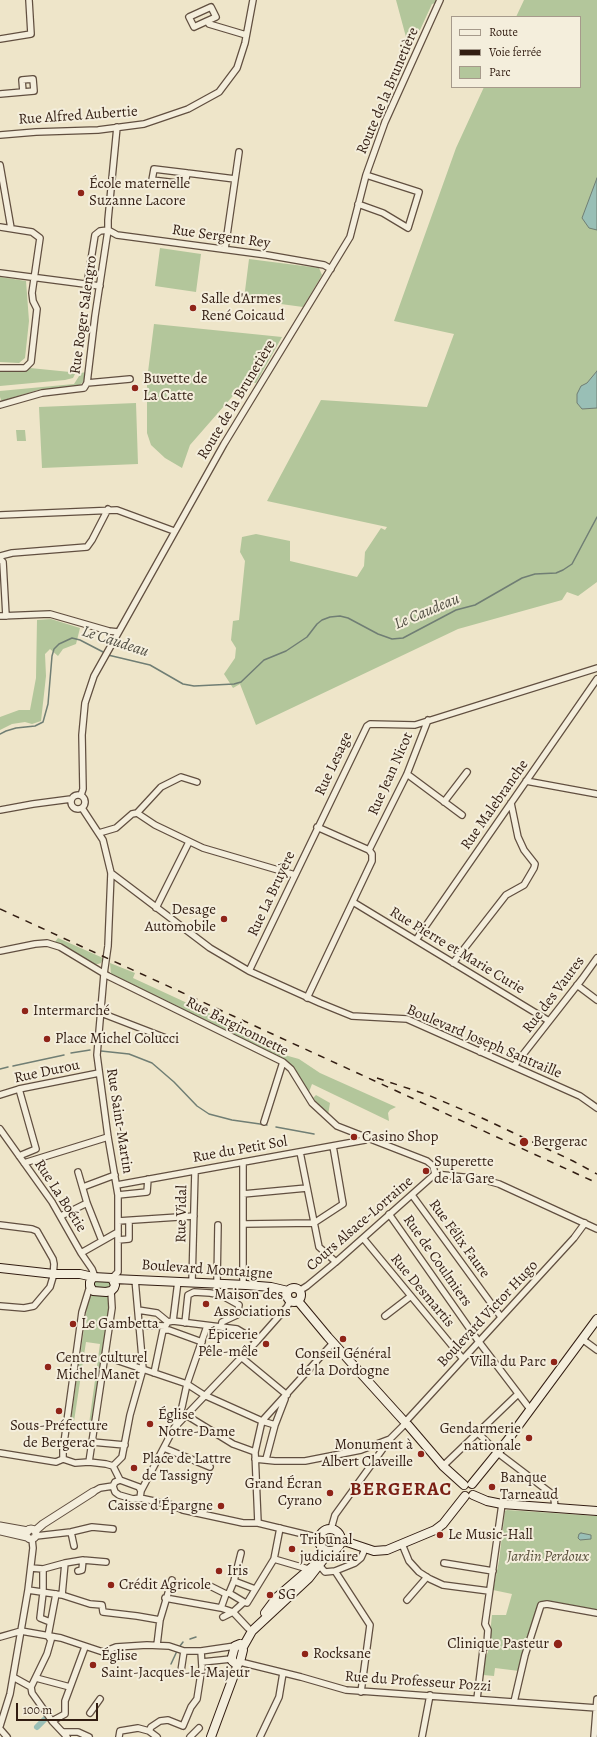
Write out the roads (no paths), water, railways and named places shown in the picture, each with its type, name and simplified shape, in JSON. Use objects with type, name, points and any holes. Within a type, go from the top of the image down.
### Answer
[{"type":"main road","points":[[0,1268],[54,1274],[80,1274],[113,1283]]},
{"type":"main road","points":[[94,1277],[90,1282],[90,1286],[93,1291],[113,1283]]},
{"type":"main road","name":"Boulevard Montaigne","points":[[113,1283],[124,1279],[135,1279],[243,1284],[271,1287],[288,1291]]},
{"type":"main road","points":[[294,1301],[300,1297],[299,1291],[294,1288],[288,1291],[287,1296],[294,1301],[333,1342],[406,1422],[443,1466],[464,1485]]},
{"type":"main road","points":[[472,1484],[498,1453],[597,1319]]},
{"type":"main road","points":[[464,1485],[468,1483],[472,1484]]},
{"type":"main road","points":[[212,1737],[236,1662],[239,1646],[248,1628],[267,1610],[277,1597],[308,1569],[314,1566],[327,1550],[340,1544],[380,1552],[435,1530],[443,1524],[475,1490],[472,1484]]},
{"type":"main road","points":[[464,1485],[462,1491],[469,1496],[502,1504],[597,1511]]},
{"type":"main road","points":[[327,1550],[320,1544],[320,1538],[323,1532],[332,1529],[337,1532],[340,1544]]},
{"type":"main road","points":[[239,1646],[252,1631],[309,1578],[319,1565],[327,1550]]},
{"type":"street","points":[[0,39],[31,34],[29,0]]},
{"type":"street","name":"Rue Alfred Aubertie","points":[[0,135],[98,130],[144,124],[188,110],[219,92],[237,68],[246,35],[253,0]]},
{"type":"street","name":"Route de la Brunetière","points":[[81,795],[83,789],[82,735],[85,703],[94,676],[224,444],[350,237],[366,175],[384,122],[440,0]]},
{"type":"street","points":[[211,7],[216,17],[207,21],[194,27],[190,17],[211,7]]},
{"type":"street","points":[[207,21],[209,24],[246,35]]},
{"type":"street","points":[[0,94],[23,92]]},
{"type":"street","name":"Rue Roger Salengro","points":[[0,405],[42,393],[84,388],[87,383],[108,230],[117,127]]},
{"type":"street","points":[[224,249],[239,152]]},
{"type":"street","points":[[0,166],[11,228]]},
{"type":"street","points":[[187,173],[185,184],[152,180],[154,169],[187,173],[235,179]]},
{"type":"street","points":[[358,204],[383,213],[408,228],[419,192],[366,175]]},
{"type":"street","points":[[0,227],[32,232],[40,238],[32,293],[33,301],[37,309],[31,362],[25,368],[0,368]]},
{"type":"street","points":[[87,285],[95,235],[100,231],[108,230]]},
{"type":"street","name":"Rue Sergent Rey","points":[[108,230],[117,235],[324,264],[331,269]]},
{"type":"street","points":[[0,273],[100,286]]},
{"type":"street","points":[[87,383],[130,379]]},
{"type":"street","points":[[0,515],[108,509],[117,510],[174,531]]},
{"type":"street","points":[[0,556],[12,553],[87,547],[96,534],[108,509]]},
{"type":"street","points":[[0,559],[3,562],[3,616],[50,614],[109,631],[118,632]]},
{"type":"street","name":"Rue Jean Nicot","points":[[308,998],[372,861],[372,854],[369,850],[407,774],[428,720],[597,669]]},
{"type":"street","points":[[590,670],[594,678],[594,685]]},
{"type":"street","name":"Rue Malebranche","points":[[416,940],[597,679]]},
{"type":"street","name":"Rue Lesage","points":[[317,827],[367,726],[370,724],[415,726],[428,720]]},
{"type":"street","points":[[444,802],[466,772]]},
{"type":"street","points":[[407,774],[462,815]]},
{"type":"street","points":[[99,833],[116,828],[132,814],[137,813],[161,787],[181,777],[197,782]]},
{"type":"street","points":[[526,781],[597,794]]},
{"type":"street","points":[[0,810],[71,799],[76,795],[81,795],[85,800],[85,804],[82,808],[77,809],[71,804],[71,799]]},
{"type":"street","points":[[453,962],[498,903],[506,895],[524,885],[534,868],[535,864],[524,850],[518,837],[511,803]]},
{"type":"street","name":"Rue Saint-Martin","points":[[82,808],[85,815],[99,833],[106,848],[111,873],[108,946],[104,974],[98,1051],[99,1073],[118,1195],[118,1272]]},
{"type":"street","points":[[137,813],[155,825],[203,848],[295,875]]},
{"type":"street","points":[[317,827],[369,850]]},
{"type":"street","name":"Rue La Bruyère","points":[[249,971],[317,827]]},
{"type":"street","points":[[156,908],[189,842]]},
{"type":"street","name":"Boulevard Joseph Santraille","points":[[111,873],[210,948],[249,971],[352,1016],[407,1019],[580,1096],[597,1108]]},
{"type":"street","name":"Rue Pierre et Marie Curie","points":[[353,902],[549,1020]]},
{"type":"street","name":"Rue Bargironnette","points":[[0,951],[47,943],[60,947],[104,974],[283,1062],[291,1069],[312,1103],[337,1126],[427,1161],[433,1166],[435,1174]]},
{"type":"street","name":"Rue des Vaures","points":[[514,1066],[597,958]]},
{"type":"street","points":[[577,985],[597,1000]]},
{"type":"street","points":[[101,1013],[171,1040]]},
{"type":"street","points":[[480,1052],[484,1044]]},
{"type":"street","points":[[264,1122],[283,1062]]},
{"type":"street","name":"Rue Durou","points":[[0,1095],[19,1089],[99,1073]]},
{"type":"street","points":[[19,1089],[36,1149],[19,1156]]},
{"type":"street","name":"Rue La Boétie","points":[[0,1129],[61,1216],[81,1253],[92,1269],[94,1277]]},
{"type":"street","points":[[24,1163],[108,1137]]},
{"type":"street","name":"Rue du Petit Sol","points":[[117,1185],[333,1146],[368,1138]]},
{"type":"street","points":[[244,1224],[314,1223],[343,1204],[333,1146]]},
{"type":"street","points":[[300,1152],[319,1247],[336,1262]]},
{"type":"street","points":[[243,1162],[243,1284]]},
{"type":"street","name":"Rue Vidal","points":[[192,1282],[195,1171]]},
{"type":"street","points":[[78,1172],[87,1203],[102,1241]]},
{"type":"street","points":[[435,1174],[481,1179],[499,1184],[597,1229]]},
{"type":"street","name":"Cours Alsace-Lorraine","points":[[299,1291],[336,1262],[435,1174]]},
{"type":"street","points":[[83,1187],[114,1176]]},
{"type":"street","points":[[118,1195],[147,1192],[148,1179]]},
{"type":"street","points":[[243,1194],[307,1188]]},
{"type":"street","name":"Rue Félix Faure","points":[[412,1195],[501,1317]]},
{"type":"street","points":[[61,1216],[87,1203]]},
{"type":"street","name":"Rue de Coulmiers","points":[[389,1214],[479,1342],[530,1409]]},
{"type":"street","points":[[118,1221],[194,1216]]},
{"type":"street","points":[[118,1240],[129,1239],[129,1221]]},
{"type":"street","name":"Boulevard Victor Hugo","points":[[390,1439],[574,1238],[585,1223]]},
{"type":"street","points":[[0,1225],[32,1229],[36,1231],[53,1259],[54,1274],[48,1290],[34,1306],[24,1308],[0,1306]]},
{"type":"street","points":[[217,1283],[218,1226]]},
{"type":"street","points":[[81,1253],[118,1232]]},
{"type":"street","name":"Rue Desmartis","points":[[363,1238],[463,1359]]},
{"type":"street","points":[[80,1274],[87,1262]]},
{"type":"street","points":[[89,1462],[112,1308],[113,1283],[118,1272],[124,1279]]},
{"type":"street","points":[[113,1466],[122,1458],[130,1415],[143,1369],[135,1279]]},
{"type":"street","points":[[154,1373],[178,1281]]},
{"type":"street","points":[[63,1459],[82,1312],[90,1286]]},
{"type":"street","points":[[186,1323],[188,1295],[194,1292],[210,1293],[221,1295],[239,1304],[237,1315],[222,1322],[221,1327]]},
{"type":"street","points":[[385,1316],[411,1296]]},
{"type":"street","points":[[174,1428],[294,1301]]},
{"type":"street","points":[[138,1310],[157,1313],[167,1325],[169,1330],[202,1342]]},
{"type":"street","points":[[140,1325],[186,1323],[237,1329],[257,1341]]},
{"type":"street","points":[[140,1498],[141,1491],[174,1428],[207,1326]]},
{"type":"street","points":[[582,1339],[597,1350]]},
{"type":"street","points":[[258,1523],[255,1452],[262,1421],[287,1395],[333,1342]]},
{"type":"street","points":[[104,1356],[187,1384],[204,1395],[262,1421],[275,1425]]},
{"type":"street","points":[[241,1357],[287,1395]]},
{"type":"street","points":[[443,1466],[518,1394]]},
{"type":"street","points":[[266,1459],[275,1425],[287,1395]]},
{"type":"street","points":[[186,1415],[233,1444],[255,1452]]},
{"type":"street","points":[[478,1433],[498,1453],[552,1494],[554,1498],[554,1508]]},
{"type":"street","points":[[255,1459],[305,1461],[361,1450],[390,1439]]},
{"type":"street","points":[[332,1529],[336,1515],[390,1439]]},
{"type":"street","points":[[92,1442],[125,1445]]},
{"type":"street","points":[[164,1448],[210,1467]]},
{"type":"street","points":[[0,1453],[56,1462],[63,1459],[75,1463],[89,1462],[113,1466]]},
{"type":"street","points":[[113,1466],[120,1480],[139,1487],[141,1491]]},
{"type":"street","points":[[31,1535],[43,1524],[93,1492],[100,1488],[113,1486],[115,1482],[120,1480]]},
{"type":"street","points":[[113,1486],[115,1492],[119,1495],[133,1499],[140,1498],[172,1505],[183,1510],[243,1523],[258,1523],[320,1538]]},
{"type":"street","points":[[477,1699],[483,1650],[487,1643],[488,1630],[485,1624],[502,1504]]},
{"type":"street","points":[[0,1526],[31,1535]]},
{"type":"street","points":[[0,1531],[31,1535],[71,1532],[92,1527],[113,1529]]},
{"type":"street","points":[[222,1617],[233,1612],[244,1602],[247,1603],[274,1559],[280,1528]]},
{"type":"street","points":[[71,1532],[74,1546]]},
{"type":"street","points":[[7,1737],[0,1728],[10,1694],[28,1590],[33,1548],[31,1535]]},
{"type":"street","points":[[402,1544],[409,1561],[419,1572],[443,1586],[489,1591]]},
{"type":"street","points":[[319,1565],[325,1572],[335,1571],[355,1563],[361,1558],[365,1549]]},
{"type":"street","points":[[221,1608],[234,1581],[241,1552]]},
{"type":"street","points":[[274,1559],[308,1569]]},
{"type":"street","points":[[31,1568],[43,1570],[65,1563],[83,1560],[106,1562]]},
{"type":"street","points":[[78,1571],[82,1570],[83,1560]]},
{"type":"street","points":[[444,1562],[492,1571]]},
{"type":"street","points":[[62,1595],[65,1563]]},
{"type":"street","points":[[43,1570],[43,1593],[40,1618],[50,1622]]},
{"type":"street","points":[[335,1571],[370,1625],[362,1692]]},
{"type":"street","points":[[407,1600],[427,1577]]},
{"type":"street","points":[[157,1645],[160,1620],[165,1598],[172,1580]]},
{"type":"street","points":[[234,1581],[255,1589]]},
{"type":"street","points":[[208,1585],[244,1602]]},
{"type":"street","points":[[28,1590],[62,1595],[90,1604],[102,1606],[102,1612],[160,1620]]},
{"type":"street","points":[[56,1594],[48,1636],[51,1640],[47,1654],[32,1687],[32,1693],[52,1721],[66,1735],[78,1732],[89,1737]]},
{"type":"street","points":[[165,1598],[221,1608],[233,1612],[248,1628]]},
{"type":"street","points":[[514,1702],[540,1607],[543,1604],[547,1604],[597,1614]]},
{"type":"street","points":[[0,1637],[21,1631],[61,1638],[103,1652],[116,1647],[157,1645],[169,1646],[184,1651],[201,1651],[239,1646]]},
{"type":"street","points":[[52,1721],[65,1714],[65,1701],[85,1647]]},
{"type":"street","points":[[181,1671],[184,1651]]},
{"type":"street","points":[[119,1734],[138,1728],[150,1729],[160,1721],[168,1720],[182,1726],[191,1707],[197,1699],[202,1662],[201,1651]]},
{"type":"street","points":[[202,1662],[236,1662]]},
{"type":"street","name":"Rue du Professeur Pozzi","points":[[236,1662],[341,1689],[362,1692],[596,1708]]},
{"type":"street","points":[[260,1737],[279,1697],[283,1673]]},
{"type":"street","points":[[13,1678],[32,1687]]},
{"type":"street","points":[[36,1678],[70,1687]]},
{"type":"street","points":[[422,1737],[430,1696]]},
{"type":"street","points":[[90,1713],[100,1699]]},
{"type":"street","points":[[594,1737],[597,1699]]},
{"type":"street","points":[[190,1737],[199,1728]]},
{"type":"street","points":[[150,1729],[157,1737]]},
{"type":"water","points":[[597,178],[597,230],[589,228],[582,218]]},
{"type":"water","points":[[597,371],[597,408],[582,409],[577,403],[577,394],[581,386],[587,383]]},
{"type":"water","points":[[579,1534],[591,1535],[591,1539],[580,1540],[578,1538]]},
{"type":"water","points":[[328,1536],[332,1536],[334,1537],[334,1545],[328,1546],[325,1543],[325,1539]]},
{"type":"waterway","name":"Le Caudeau","points":[[108,655],[150,665],[183,684],[194,686],[234,684],[241,682],[264,660],[286,651],[307,637],[317,624],[330,617],[340,616],[348,618],[378,634],[392,639],[403,638],[456,610],[475,605],[522,578],[535,574],[556,573],[563,570],[572,564],[597,517]]},
{"type":"waterway","name":"Le Caudeau","points":[[0,734],[16,728],[35,726],[43,722],[48,704],[52,656],[54,649],[59,644],[72,638],[80,640],[105,653]]},
{"type":"waterway","points":[[71,1053],[90,1050]]},
{"type":"waterway","points":[[101,1051],[129,1054],[152,1063],[174,1082],[197,1106],[209,1114],[232,1120],[267,1125]]},
{"type":"waterway","points":[[13,1066],[64,1055]]},
{"type":"waterway","points":[[0,1069],[8,1067]]},
{"type":"waterway","points":[[276,1127],[314,1134]]},
{"type":"waterway","points":[[190,1639],[196,1637]]},
{"type":"waterway","points":[[180,1646],[183,1642]]},
{"type":"waterway","points":[[171,1664],[177,1651]]},
{"type":"waterway","points":[[37,1727],[46,1718]]},
{"type":"railway","points":[[0,909],[597,1183]]},
{"type":"railway","points":[[377,1078],[428,1095],[482,1118],[597,1174]]},
{"type":"place","name":"École maternelle Suzanne Lacore","points":[[81,193]]},
{"type":"place","name":"Salle d'Armes René Coicaud","points":[[193,308]]},
{"type":"place","name":"Buvette de La Catte","points":[[135,388]]},
{"type":"place","name":"Desage Automobile","points":[[224,919]]},
{"type":"place","name":"Intermarché","points":[[25,1011]]},
{"type":"place","name":"Place Michel Colucci","points":[[47,1039]]},
{"type":"place","name":"Casino Shop","points":[[354,1137]]},
{"type":"place","name":"Bergerac","points":[[524,1142]]},
{"type":"place","name":"Superette de la Gare","points":[[426,1171]]},
{"type":"place","name":"Maison des Associations","points":[[206,1304]]},
{"type":"place","name":"Le Gambetta","points":[[73,1324]]},
{"type":"place","name":"Conseil Général de la Dordogne","points":[[343,1339]]},
{"type":"place","name":"Épicerie Pêle-mêle","points":[[266,1344]]},
{"type":"place","name":"Villa du Parc","points":[[554,1362]]},
{"type":"place","name":"Centre culturel Michel Manet","points":[[48,1367]]},
{"type":"place","name":"Sous-Préfecture de Bergerac","points":[[59,1411]]},
{"type":"place","name":"Église Notre-Dame","points":[[150,1424]]},
{"type":"place","name":"Gendarmerie nationale","points":[[529,1438]]},
{"type":"place","name":"Monument à Albert Claveille","points":[[421,1454]]},
{"type":"place","name":"Place de Lattre de Tassigny","points":[[134,1468]]},
{"type":"place","name":"Banque Tarneaud","points":[[492,1487]]},
{"type":"place","name":"Grand Écran Cyrano","points":[[330,1493]]},
{"type":"place","name":"Caisse d'Épargne","points":[[221,1506]]},
{"type":"place","name":"Le Music-Hall","points":[[440,1535]]},
{"type":"place","name":"Tribunal judiciaire","points":[[292,1549]]},
{"type":"place","name":"Iris","points":[[219,1571]]},
{"type":"place","name":"Crédit Agricole","points":[[111,1585]]},
{"type":"place","name":"SG","points":[[270,1595]]},
{"type":"place","name":"Clinique Pasteur","points":[[558,1644]]},
{"type":"place","name":"Rocksane","points":[[305,1654]]},
{"type":"place","name":"Église Saint-Jacques-le-Majeur","points":[[93,1665]]},
{"type":"district","name":"BERGERAC","points":[[401,1490]]},
{"type":"park label","name":"Jardin Perdoux","points":[[548,1557]]}]
